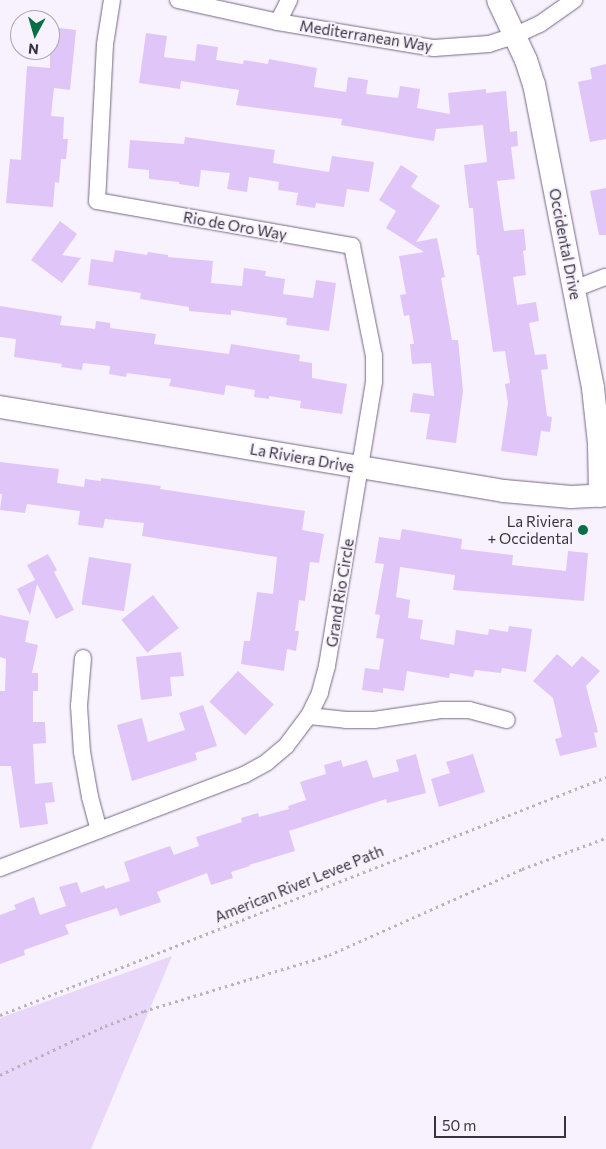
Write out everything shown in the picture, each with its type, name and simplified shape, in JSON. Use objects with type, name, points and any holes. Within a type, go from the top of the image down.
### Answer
[{"type":"street","name":"Rio de Oro Way","points":[[112,0],[105,44],[97,201],[352,246],[366,306],[375,369],[360,468]]},
{"type":"street","name":"Mediterranean Way","points":[[178,0],[278,22],[434,48],[489,44],[516,35],[540,24],[574,0]]},
{"type":"street","points":[[278,22],[289,0]]},
{"type":"street","name":"Occidental Drive","points":[[498,0],[516,35],[534,84],[593,388],[603,496]]},
{"type":"street","points":[[574,289],[606,277]]},
{"type":"street","name":"La Riviera Drive","points":[[0,407],[520,493],[603,496]]},
{"type":"street","name":"Grand Rio Circle","points":[[0,868],[244,775],[266,762],[286,746],[309,716],[320,693],[327,666],[360,468]]},
{"type":"street","points":[[84,658],[79,706],[82,752],[90,796],[99,830]]},
{"type":"street","points":[[309,716],[346,720],[374,720],[442,710],[469,710],[507,720]]},
{"type":"path","name":"American River Levee Path","points":[[0,1015],[606,776]]},
{"type":"path","points":[[0,1074],[97,1029],[137,1014],[329,955],[504,876],[606,838]]},
{"type":"shaded area","points":[[172,956],[91,1149],[0,1149],[0,1018]]},
{"type":"building","points":[[60,28],[76,30],[70,90],[54,88],[51,116],[64,117],[63,139],[68,139],[66,159],[61,159],[59,183],[55,182],[53,207],[6,203],[10,159],[21,160],[27,66],[50,68],[50,60],[60,60]]},
{"type":"building","points":[[146,33],[167,36],[164,57],[195,61],[197,44],[218,47],[216,60],[243,64],[244,60],[268,64],[269,59],[317,68],[314,87],[346,92],[348,77],[368,80],[366,94],[398,98],[400,86],[420,89],[417,108],[450,114],[448,93],[486,89],[486,93],[506,91],[510,132],[517,131],[518,146],[511,147],[515,179],[497,181],[504,231],[524,229],[526,250],[523,251],[526,275],[513,277],[517,305],[536,302],[539,321],[529,323],[535,355],[546,354],[548,369],[541,370],[547,416],[552,417],[550,432],[541,431],[537,456],[501,451],[508,403],[505,384],[510,383],[505,351],[493,352],[479,255],[477,255],[473,208],[469,208],[464,165],[487,162],[483,125],[436,129],[434,141],[341,125],[342,119],[236,105],[239,90],[181,81],[180,89],[139,83]]},
{"type":"building","points":[[606,64],[606,139],[590,142],[578,82],[592,79],[590,68]]},
{"type":"building","points":[[185,137],[275,150],[273,163],[329,172],[332,156],[374,162],[369,192],[347,189],[344,207],[316,203],[315,208],[296,205],[298,193],[278,190],[279,182],[249,177],[247,192],[227,189],[230,173],[201,170],[199,187],[179,184],[179,182],[149,179],[149,170],[128,168],[130,140],[184,144]]},
{"type":"building","points":[[401,165],[418,176],[411,187],[440,206],[416,242],[437,238],[445,277],[441,278],[452,340],[458,340],[463,391],[456,443],[426,439],[430,414],[410,412],[413,393],[434,396],[431,363],[412,364],[410,344],[414,344],[409,315],[404,316],[400,295],[406,294],[399,256],[424,252],[386,228],[396,211],[379,200]]},
{"type":"building","points":[[606,188],[606,235],[599,235],[590,191]]},
{"type":"building","points":[[60,221],[77,234],[62,255],[81,258],[62,283],[31,260]]},
{"type":"building","points":[[115,250],[147,255],[148,252],[168,255],[168,257],[213,261],[211,283],[242,286],[244,268],[266,271],[265,276],[285,279],[283,294],[313,298],[316,280],[336,283],[329,331],[286,325],[287,318],[231,310],[231,315],[189,311],[189,307],[140,299],[141,293],[88,285],[91,259],[113,262]]},
{"type":"building","points":[[0,306],[62,316],[60,325],[95,329],[96,321],[110,323],[110,328],[156,334],[154,344],[229,354],[231,344],[300,355],[299,361],[312,363],[312,378],[347,384],[342,414],[300,408],[301,401],[269,396],[269,399],[254,397],[255,390],[226,385],[224,395],[169,386],[171,379],[127,373],[126,377],[109,374],[110,366],[83,363],[82,370],[61,367],[62,364],[14,357],[16,339],[0,337]]},
{"type":"building","points":[[0,462],[59,469],[57,483],[84,487],[85,479],[101,481],[101,478],[161,486],[160,489],[305,511],[302,530],[324,534],[319,563],[310,562],[305,601],[299,600],[295,631],[299,631],[296,651],[287,649],[284,671],[241,664],[244,641],[250,641],[257,592],[273,594],[277,557],[142,536],[144,523],[105,519],[103,528],[78,525],[80,511],[27,504],[25,513],[0,510],[2,494],[0,494]]},
{"type":"building","points":[[402,529],[462,539],[461,549],[513,555],[512,565],[566,571],[568,551],[588,553],[584,601],[453,590],[455,575],[400,567],[396,597],[410,600],[408,618],[423,620],[420,639],[454,645],[456,630],[488,635],[489,629],[508,632],[509,626],[532,629],[526,672],[502,668],[501,673],[475,670],[473,677],[450,673],[449,678],[407,671],[404,691],[383,688],[383,693],[362,690],[365,668],[379,670],[384,639],[376,638],[380,615],[375,614],[384,564],[375,563],[379,537],[400,540]]},
{"type":"building","points":[[48,554],[57,570],[54,572],[74,610],[56,619],[37,584],[30,615],[17,589],[35,580],[27,565]]},
{"type":"building","points":[[89,557],[131,564],[124,611],[81,604]]},
{"type":"building","points":[[153,595],[179,628],[147,653],[121,620]]},
{"type":"building","points":[[0,615],[29,621],[25,642],[38,645],[32,673],[38,673],[38,691],[33,691],[33,722],[45,722],[46,743],[33,744],[35,784],[52,782],[55,802],[45,803],[48,824],[20,828],[11,766],[0,766],[0,691],[5,691],[6,659],[0,657]]},
{"type":"building","points":[[181,652],[184,676],[170,677],[172,696],[141,700],[136,657]]},
{"type":"building","points":[[557,654],[572,667],[582,656],[600,671],[586,686],[598,732],[594,733],[597,747],[560,756],[555,739],[562,737],[553,698],[533,681]]},
{"type":"building","points":[[238,671],[274,704],[245,735],[209,702]]},
{"type":"building","points":[[203,705],[217,746],[195,753],[197,760],[132,781],[117,725],[142,718],[148,742],[185,730],[179,713]]},
{"type":"building","points":[[416,754],[426,793],[387,803],[386,799],[289,831],[295,851],[231,872],[233,878],[211,885],[207,873],[157,892],[161,902],[120,916],[117,908],[65,925],[69,934],[24,950],[25,955],[0,964],[0,915],[16,909],[14,905],[34,897],[40,915],[66,906],[59,887],[77,882],[81,893],[104,885],[105,889],[130,881],[124,862],[170,846],[174,855],[199,846],[196,837],[242,822],[241,818],[258,813],[259,817],[289,809],[288,806],[306,800],[300,782],[326,774],[324,765],[341,760],[343,767],[367,760],[373,778],[399,771],[396,760]]},
{"type":"building","points":[[473,754],[485,792],[439,807],[431,779],[450,773],[446,762]]},
{"type":"place","name":"La Riviera + Occidental","points":[[583,530]]}]
